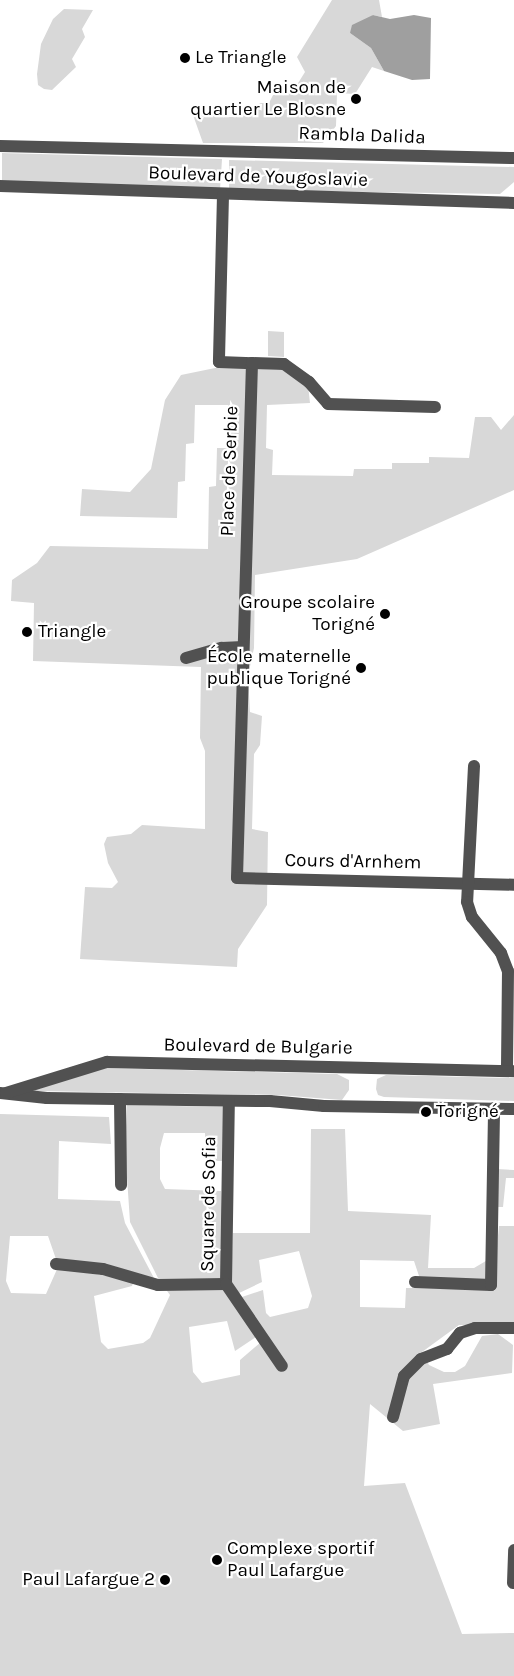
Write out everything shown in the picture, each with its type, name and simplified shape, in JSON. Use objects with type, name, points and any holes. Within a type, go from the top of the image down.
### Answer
[{"type":"street","name":"Rambla Dalida","points":[[0,146],[514,158]]},
{"type":"street","name":"Boulevard de Yougoslavie","points":[[0,186],[223,195],[514,203]]},
{"type":"street","points":[[223,195],[220,362],[284,364],[309,382],[328,404],[435,407]]},
{"type":"street","name":"Place de Serbie","points":[[237,878],[244,581],[252,363]]},
{"type":"street","points":[[186,658],[222,648],[243,650]]},
{"type":"street","points":[[474,766],[467,902],[472,917],[500,953],[508,971],[510,1071]]},
{"type":"street","name":"Cours d'Arnhem","points":[[237,878],[514,885]]},
{"type":"street","name":"Boulevard de Bulgarie","points":[[3,1093],[107,1062],[510,1071]]},
{"type":"street","name":"Boulevard de Bulgarie","points":[[3,1093],[40,1098],[229,1100],[514,1108]]},
{"type":"street","points":[[120,1099],[121,1185]]},
{"type":"street","name":"Square de Sofia","points":[[56,1264],[103,1269],[158,1285],[226,1284],[229,1100]]},
{"type":"street","points":[[415,1282],[491,1285],[494,1108]]},
{"type":"street","points":[[226,1284],[282,1366]]},
{"type":"street","points":[[393,1417],[404,1376],[421,1359],[447,1349],[460,1333],[475,1328],[514,1328]]},
{"type":"street","points":[[513,1583],[514,1550]]},
{"type":"shaded area","points":[[332,0],[379,0],[382,17],[373,15],[350,33],[371,48],[384,71],[372,67],[355,94],[337,93],[336,126],[323,143],[203,143],[193,115],[219,109],[223,117],[243,117],[246,110],[255,110],[260,103],[269,103],[273,95],[282,95],[286,88],[295,88],[305,72],[297,57]]},
{"type":"shaded area","points":[[64,9],[93,10],[82,29],[85,37],[72,59],[76,67],[52,90],[44,89],[38,85],[37,74],[41,44],[53,19]]},
{"type":"shaded area","points":[[373,15],[390,19],[414,15],[431,18],[430,79],[412,80],[384,71],[371,48],[350,33],[352,25]]},
{"type":"shaded area","points":[[2,153],[222,159],[220,190],[2,182]]},
{"type":"shaded area","points":[[229,160],[514,167],[514,182],[500,194],[229,190]]},
{"type":"shaded area","points":[[268,331],[284,332],[284,357],[268,356]]},
{"type":"shaded area","points":[[220,367],[284,370],[308,385],[310,403],[267,405],[266,448],[273,450],[272,475],[353,476],[354,469],[392,469],[392,463],[429,463],[429,457],[469,458],[475,417],[491,417],[501,430],[514,415],[514,490],[357,559],[255,575],[254,648],[248,676],[250,712],[262,716],[260,745],[254,754],[252,829],[268,832],[267,905],[238,949],[237,967],[80,959],[85,887],[112,888],[118,882],[108,863],[104,844],[107,837],[131,834],[142,825],[205,829],[205,751],[200,738],[201,667],[33,661],[34,603],[11,601],[12,580],[37,563],[50,546],[208,549],[209,487],[216,486],[217,448],[227,448],[228,405],[195,405],[194,443],[186,444],[185,481],[178,482],[177,518],[80,516],[82,489],[130,492],[151,469],[165,400],[181,375]]},
{"type":"shaded area","points":[[106,1068],[337,1074],[349,1080],[349,1090],[342,1100],[278,1095],[34,1091],[36,1087]]},
{"type":"shaded area","points":[[386,1075],[514,1078],[514,1101],[384,1097],[378,1095],[376,1089],[377,1079]]},
{"type":"shaded area","points":[[127,1105],[223,1107],[223,1161],[206,1161],[205,1133],[164,1133],[160,1148],[160,1179],[165,1189],[221,1191],[224,1279],[256,1337],[235,1351],[227,1321],[189,1327],[193,1372],[202,1383],[240,1375],[240,1360],[261,1342],[242,1297],[263,1290],[266,1313],[270,1317],[308,1308],[312,1296],[299,1251],[259,1260],[262,1282],[237,1294],[231,1283],[233,1233],[310,1233],[311,1129],[345,1129],[348,1211],[431,1215],[428,1268],[474,1268],[496,1255],[499,1226],[514,1226],[514,1325],[459,1325],[422,1352],[429,1365],[444,1372],[455,1372],[465,1366],[482,1336],[498,1334],[513,1345],[512,1373],[433,1384],[440,1424],[403,1431],[370,1404],[364,1486],[405,1483],[462,1634],[514,1633],[514,1676],[0,1676],[0,1114],[109,1117],[111,1144],[59,1141],[58,1199],[120,1201],[125,1223],[155,1280],[57,1262],[48,1236],[10,1236],[6,1281],[11,1293],[46,1294],[58,1267],[134,1281],[132,1286],[94,1296],[101,1342],[108,1349],[143,1343],[150,1338],[170,1295],[159,1280],[130,1222],[125,1148]],"holes":[[[360,1260],[414,1261],[420,1279],[414,1288],[406,1288],[405,1308],[360,1307]]]},
{"type":"shaded area","points":[[497,1169],[514,1170],[514,1178],[506,1178],[503,1207],[496,1207]]},
{"type":"place","name":"Le Triangle","points":[[185,58]]},
{"type":"place","name":"Maison de quartier Le Blosne","points":[[356,99]]},
{"type":"place","name":"Groupe scolaire Torigné","points":[[385,614]]},
{"type":"place","name":"Triangle","points":[[27,632]]},
{"type":"place","name":"École maternelle publique Torigné","points":[[361,668]]},
{"type":"place","name":"Torigné","points":[[426,1112]]},
{"type":"place","name":"Complexe sportif Paul Lafargue","points":[[217,1560]]},
{"type":"place","name":"Paul Lafargue 2","points":[[165,1580]]}]
